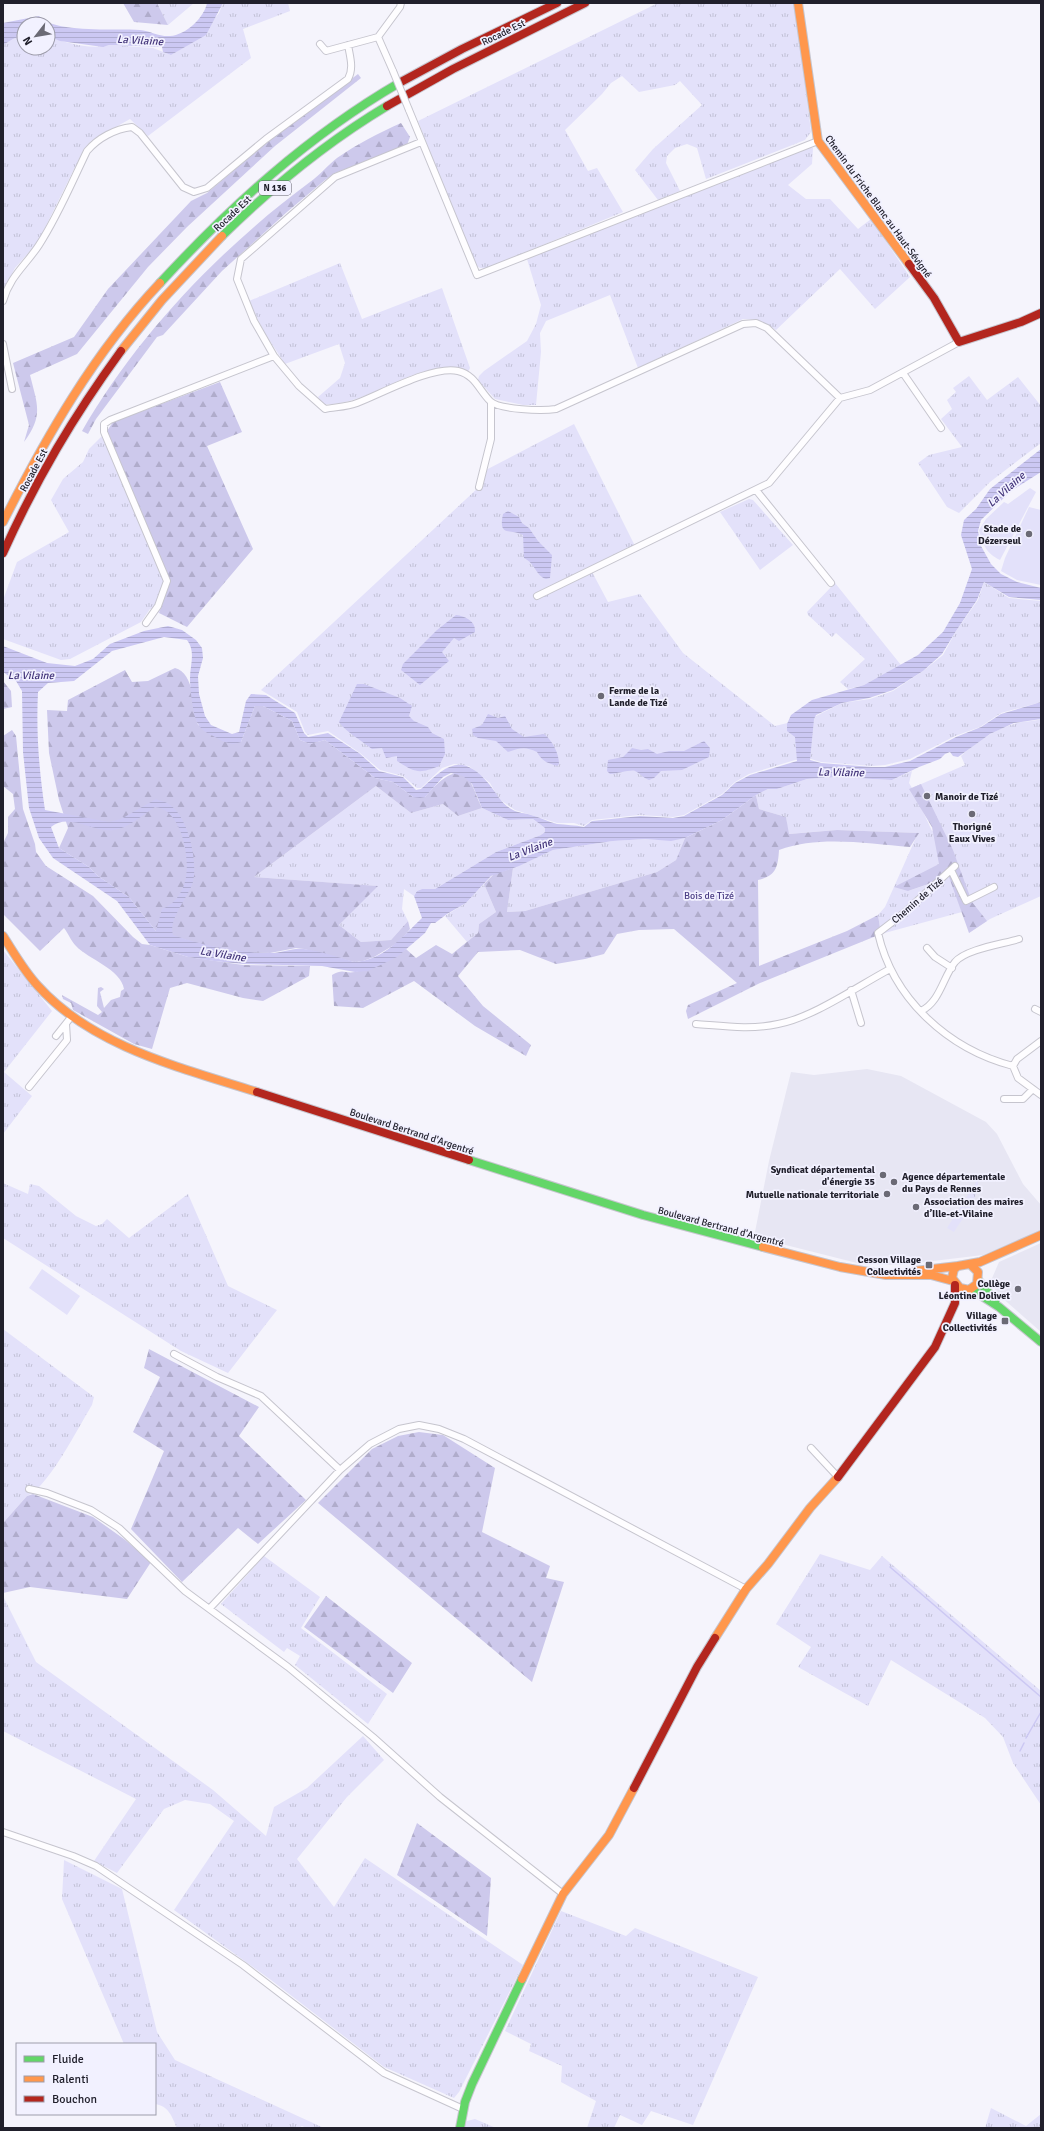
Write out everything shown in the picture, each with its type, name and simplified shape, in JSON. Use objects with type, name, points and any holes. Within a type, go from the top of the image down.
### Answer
[{"type":"main road","name":"Rocade Est","points":[[3,522],[34,460],[77,390],[136,310],[196,243],[257,185],[324,133],[390,89],[463,48],[557,3]]},
{"type":"main road","name":"Rocade Est","points":[[3,552],[46,466],[98,382],[146,318],[206,252],[270,191],[348,132],[409,93],[469,60],[585,3]]},
{"type":"main road","name":"Chemin du Friche Blanc au Haut-Sévigné","points":[[798,3],[818,141],[934,298],[959,342]]},
{"type":"main road","points":[[959,342],[974,335],[1023,322],[1041,313]]},
{"type":"main road","points":[[3,562],[22,512]]},
{"type":"main road","name":"Boulevard Bertrand d'Argentré","points":[[3,936],[39,987],[72,1016],[129,1047],[187,1070],[644,1215],[857,1271]]},
{"type":"main road","points":[[857,1271],[895,1272],[965,1264],[972,1265],[996,1256],[1041,1235]]},
{"type":"main road","points":[[460,2128],[463,2109],[472,2084],[563,1894],[609,1835],[697,1667],[746,1589],[768,1564],[810,1508],[838,1477],[935,1347],[955,1303],[969,1290],[976,1286],[983,1266],[996,1256]]},
{"type":"main road","points":[[972,1265],[978,1277],[999,1307]]},
{"type":"main road","points":[[955,1303],[953,1273],[958,1266]]},
{"type":"main road","points":[[857,1271],[892,1275],[931,1276],[954,1283],[961,1290],[969,1290],[999,1307],[1041,1342]]},
{"type":"street","points":[[320,44],[326,51],[378,37],[400,7],[401,3]]},
{"type":"street","points":[[378,37],[477,275],[818,141]]},
{"type":"street","points":[[3,301],[12,278],[39,245],[54,219],[87,151],[94,144],[112,133],[132,127],[140,133],[183,187],[194,192],[206,188],[266,139],[348,79],[352,66],[348,45]]},
{"type":"street","points":[[422,142],[335,177],[241,259],[237,279],[254,321],[274,356],[299,386],[324,409],[356,404],[407,381],[433,373],[457,371],[474,379],[491,402],[491,439],[479,487]]},
{"type":"street","points":[[491,402],[512,408],[543,411],[556,409],[743,324],[756,323],[767,328],[840,398]]},
{"type":"street","points":[[537,596],[769,483],[840,398],[870,390],[959,342]]},
{"type":"street","points":[[3,344],[12,389]]},
{"type":"street","points":[[146,623],[158,606],[166,581],[104,432],[104,424],[110,420],[274,356]]},
{"type":"street","points":[[903,373],[941,428]]},
{"type":"street","points":[[756,490],[831,583]]},
{"type":"street","name":"Chemin de Tizé","points":[[890,969],[878,933],[904,914],[953,868],[966,900],[994,887]]},
{"type":"street","points":[[920,1011],[929,1007],[956,961],[964,954],[1019,939]]},
{"type":"street","points":[[928,948],[935,958],[952,968]]},
{"type":"street","points":[[696,1024],[750,1027],[779,1024],[812,1012],[890,969],[907,996],[933,1025],[950,1038],[996,1062],[1012,1066],[1018,1078],[1041,1096]]},
{"type":"street","points":[[851,990],[861,1023]]},
{"type":"street","points":[[56,1036],[72,1016]]},
{"type":"street","points":[[29,1087],[67,1040],[66,1024]]},
{"type":"street","points":[[1012,1066],[1017,1059],[1041,1040]]},
{"type":"street","points":[[1034,1046],[1041,1050]]},
{"type":"street","points":[[1004,1099],[1023,1099],[1033,1089]]},
{"type":"street","points":[[174,1354],[261,1396],[340,1470]]},
{"type":"street","points":[[210,1608],[340,1470],[364,1448],[392,1432],[413,1426],[439,1428],[470,1442],[746,1589]]},
{"type":"street","points":[[811,1448],[838,1477]]},
{"type":"street","points":[[29,1489],[47,1493],[91,1510],[119,1528],[185,1591],[288,1667],[373,1737],[440,1797],[563,1894]]},
{"type":"street","points":[[3,1832],[73,1856],[96,1866],[243,1964],[384,2073],[463,2109]]},
{"type":"shaded area","points":[[867,1069],[901,1076],[986,1122],[997,1134],[1023,1184],[1041,1205],[1041,1231],[983,1255],[900,1265],[861,1264],[754,1237],[769,1161],[791,1072],[814,1075]]},
{"type":"shaded area","name":"Collège Léontine Dolivet","points":[[1041,1243],[1041,1332],[1000,1296],[990,1283],[999,1262]]},
{"type":"green space","points":[[123,3],[157,3],[168,25],[134,22]]},
{"type":"green space","points":[[157,3],[194,3],[168,25]]},
{"type":"green space","points":[[223,3],[288,3],[290,11],[243,29],[251,58],[148,136],[130,119],[91,141],[84,149],[38,242],[15,268],[3,291],[3,45],[16,38],[16,56],[56,56],[56,39],[78,45],[94,47],[109,45],[153,48],[171,55],[199,38],[219,13]]},
{"type":"green space","points":[[658,3],[795,3],[811,132],[805,140],[706,179],[697,148],[687,144],[675,148],[667,156],[666,163],[680,191],[658,200],[635,170],[653,149],[702,105],[680,81],[675,85],[639,92],[622,76],[611,83],[602,94],[565,130],[588,171],[597,168],[623,212],[487,268],[480,268],[474,264],[418,121]]},
{"type":"green space","points":[[358,74],[361,78],[275,146],[187,227],[148,267],[77,354],[30,375],[36,402],[37,417],[24,442],[29,425],[13,363],[74,337],[108,289],[191,201],[207,193],[264,145]]},
{"type":"green space","points":[[401,123],[410,137],[407,145],[335,173],[287,212],[222,271],[163,335],[157,337],[96,419],[88,434],[82,431],[104,395],[128,361],[155,327],[214,264],[277,207],[314,179],[337,158],[368,139]]},
{"type":"green space","points":[[807,148],[813,148],[812,164],[788,185],[806,199],[830,199],[858,229],[871,219],[910,277],[875,309],[840,269],[776,330],[759,320],[743,319],[638,368],[610,295],[546,321],[540,333],[541,352],[536,405],[523,405],[495,399],[478,380],[479,376],[484,371],[527,341],[536,324],[541,305],[527,259]]},
{"type":"green space","points":[[340,263],[362,319],[442,288],[470,368],[468,372],[449,368],[431,370],[413,375],[359,398],[341,403],[323,404],[318,397],[340,378],[345,363],[339,344],[285,364],[264,332],[249,301]]},
{"type":"green space","points":[[969,376],[987,400],[1018,377],[1041,406],[1041,443],[990,482],[959,513],[947,507],[918,463],[929,455],[962,447],[941,419],[952,409],[947,400],[956,392],[953,388]]},
{"type":"green space","points":[[220,382],[242,432],[207,446],[253,549],[187,627],[159,613],[167,590],[168,579],[107,431],[113,422]]},
{"type":"green space","points":[[574,424],[636,548],[591,570],[608,602],[640,594],[683,653],[775,726],[816,716],[842,703],[870,699],[893,691],[923,671],[943,655],[956,631],[978,600],[984,582],[1009,598],[1041,601],[1041,702],[1001,713],[980,727],[955,736],[910,759],[885,765],[872,766],[821,762],[811,759],[795,760],[749,774],[735,782],[722,794],[684,815],[673,817],[639,815],[592,820],[584,826],[574,823],[557,823],[515,810],[499,799],[490,783],[469,766],[454,764],[442,768],[421,788],[417,788],[403,776],[380,770],[360,753],[328,731],[308,735],[305,732],[297,712],[261,690],[479,487],[482,472]]},
{"type":"green space","points":[[107,431],[168,579],[167,590],[159,613],[150,609],[141,622],[70,659],[61,660],[3,639],[3,600],[17,562],[69,532],[51,500],[63,479],[83,462],[89,449]]},
{"type":"green space","points":[[1030,488],[1036,492],[1000,560],[988,551],[979,530],[986,519],[1004,502],[1008,504]]},
{"type":"green space","points":[[749,499],[753,500],[793,545],[760,570],[720,512]]},
{"type":"green space","name":"Stade de Dézerseul","points":[[1029,507],[1041,510],[1041,585],[1017,580],[1001,571],[1005,558]]},
{"type":"green space","points":[[835,583],[901,665],[864,685],[848,689],[840,682],[865,659],[836,633],[832,637],[808,615],[807,612]]},
{"type":"green space","points":[[175,668],[182,671],[190,684],[198,725],[241,742],[255,706],[263,706],[292,721],[300,740],[310,744],[325,740],[375,778],[393,782],[413,797],[425,797],[441,780],[448,776],[460,774],[466,777],[472,785],[482,808],[458,816],[443,804],[411,813],[376,786],[254,877],[378,886],[339,925],[361,942],[391,940],[408,921],[410,929],[399,942],[374,957],[363,961],[354,962],[296,948],[270,953],[243,952],[203,945],[156,931],[129,897],[98,876],[89,867],[59,848],[68,828],[59,800],[49,753],[47,710],[67,711],[68,700],[125,670],[132,682],[148,681]]},
{"type":"green space","points":[[3,681],[11,691],[12,707],[3,709]]},
{"type":"green space","points":[[1041,719],[1041,896],[990,919],[969,933],[960,869],[956,859],[908,891],[950,877],[962,912],[881,934],[878,915],[885,907],[918,833],[837,830],[788,834],[786,817],[759,809],[756,795],[768,789],[777,789],[807,779],[833,777],[892,780],[912,771],[909,783],[912,788],[965,765],[961,756],[979,741],[992,733],[1017,723]],"holes":[[[921,785],[937,829],[932,831],[912,788]]]},
{"type":"green space","points":[[12,730],[16,736],[23,809],[35,844],[36,852],[46,866],[93,896],[133,937],[142,944],[150,945],[188,957],[243,965],[310,966],[309,976],[263,1001],[243,998],[187,983],[170,988],[152,1049],[134,1044],[73,1010],[71,1003],[63,999],[62,995],[98,1015],[102,1012],[97,1006],[98,988],[101,987],[104,989],[100,992],[104,1008],[111,1000],[120,997],[121,991],[124,989],[122,982],[117,976],[111,970],[81,951],[64,928],[40,951],[3,914],[3,843],[8,833],[8,817],[15,809],[13,794],[3,786],[3,736]]},
{"type":"green space","points":[[921,784],[953,850],[972,902],[987,921],[969,933],[949,877],[908,891],[894,887],[939,864],[932,827],[909,789]]},
{"type":"green space","points":[[376,786],[411,813],[443,804],[458,816],[482,808],[508,820],[533,819],[545,828],[545,832],[541,835],[496,852],[435,889],[422,889],[417,891],[414,896],[404,889],[402,909],[408,921],[391,940],[361,942],[339,925],[377,886],[254,877]]},
{"type":"green space","name":"Bois de Tizé","points":[[756,795],[759,809],[786,817],[789,834],[837,830],[919,833],[910,847],[827,842],[795,845],[779,850],[775,870],[769,876],[758,880],[759,966],[847,931],[878,915],[881,934],[760,983],[688,1019],[686,1011],[688,1005],[737,983],[674,929],[639,930],[617,934],[604,954],[556,964],[520,950],[478,952],[458,976],[483,1006],[531,1045],[526,1056],[475,1026],[414,981],[363,1008],[334,1006],[332,975],[342,972],[355,972],[368,969],[389,960],[406,949],[416,958],[436,945],[452,954],[478,933],[479,924],[496,912],[484,884],[494,874],[513,868],[507,912],[525,911],[657,872],[676,860],[685,838],[722,820]]},
{"type":"green space","points":[[685,838],[676,860],[657,872],[525,911],[507,912],[513,868],[553,850],[613,841],[646,839],[671,840]]},
{"type":"green space","points":[[484,884],[496,912],[479,924],[478,933],[467,942],[445,916],[466,903]]},
{"type":"green space","points":[[3,950],[52,1011],[4,1072],[32,1096],[3,1134]]},
{"type":"green space","points":[[978,1179],[978,1186],[974,1200],[954,1232],[947,1228]]},
{"type":"green space","points":[[3,1183],[28,1194],[30,1184],[39,1186],[76,1216],[96,1226],[102,1224],[107,1219],[129,1238],[188,1194],[228,1286],[277,1310],[228,1373],[181,1351],[3,1238]]},
{"type":"green space","points":[[42,1269],[80,1296],[67,1315],[29,1288]]},
{"type":"green space","points":[[3,1329],[94,1397],[92,1405],[53,1469],[35,1491],[27,1496],[3,1523]]},
{"type":"green space","points":[[149,1349],[259,1407],[239,1436],[306,1500],[258,1544],[238,1528],[182,1582],[131,1529],[164,1451],[133,1432],[160,1377],[144,1368]]},
{"type":"green space","points":[[419,1432],[443,1435],[495,1468],[482,1532],[550,1566],[546,1578],[564,1582],[532,1682],[318,1503],[372,1449],[398,1436]]},
{"type":"green space","points":[[33,1494],[93,1517],[124,1539],[151,1562],[127,1599],[30,1587],[3,1593],[3,1523],[27,1496]]},
{"type":"green space","points":[[820,1554],[870,1570],[882,1556],[1041,1691],[1041,1805],[1013,1763],[1003,1737],[985,1718],[891,1660],[868,1706],[798,1667],[811,1647],[776,1624]]},
{"type":"green space","points":[[264,1556],[320,1597],[301,1628],[387,1694],[368,1724],[295,1665],[300,1656],[287,1648],[284,1652],[221,1604]]},
{"type":"green space","points":[[3,1596],[36,1662],[213,1790],[266,1836],[274,1807],[307,1788],[363,1736],[384,1760],[347,1797],[297,1859],[334,1907],[365,1858],[523,1965],[459,2092],[454,2098],[384,2067],[271,1980],[174,1910],[234,1821],[210,1804],[185,1800],[164,1809],[117,1873],[94,1861],[136,1799],[3,1731]]},
{"type":"green space","points":[[326,1596],[412,1663],[393,1693],[304,1627]]},
{"type":"green space","points":[[417,1823],[491,1878],[487,1936],[397,1875]]},
{"type":"green space","points":[[64,1860],[122,1889],[157,2032],[175,2060],[324,2128],[306,2128],[302,2126],[299,2128],[177,2128],[172,2116],[167,2110],[164,2107],[156,2104],[156,2043],[124,2043],[62,1899]]},
{"type":"green space","points":[[561,1911],[626,1936],[635,1928],[758,1977],[693,2125],[651,2111],[642,2125],[620,2115],[614,2128],[587,2128],[596,2101],[561,2082],[562,2066],[529,2051],[531,2044],[505,2031]]},
{"type":"green space","points":[[991,2108],[1026,2126],[1041,2114],[1041,2128],[985,2128]]},
{"type":"green space","points":[[475,2119],[496,2128],[463,2128],[467,2121]]},
{"type":"water","name":"La Vilaine","points":[[207,3],[223,3],[206,35],[171,55],[163,52],[162,47],[109,45],[103,47],[56,39],[56,25],[86,29],[140,30],[162,36],[176,35],[182,33],[193,25],[205,9]]},
{"type":"water","name":"La Vilaine","points":[[16,20],[16,38],[3,45],[3,23]]},
{"type":"water","points":[[1041,449],[1041,472],[1011,491],[981,520],[978,531],[981,546],[991,564],[1001,574],[1017,582],[1041,588],[1041,600],[1009,597],[984,582],[977,600],[942,654],[923,671],[893,690],[869,698],[842,703],[816,715],[814,719],[810,760],[821,763],[872,767],[885,767],[910,761],[956,737],[981,727],[1001,714],[1041,702],[1041,719],[1014,723],[990,734],[958,757],[953,756],[950,752],[945,754],[940,759],[892,780],[833,777],[807,779],[777,789],[768,789],[756,795],[722,820],[685,838],[671,841],[646,839],[613,841],[553,850],[519,866],[491,876],[466,903],[435,923],[431,923],[425,933],[397,957],[368,971],[355,972],[322,966],[243,964],[214,961],[188,957],[150,945],[117,901],[53,858],[39,838],[29,808],[23,752],[22,691],[16,681],[3,672],[3,646],[47,663],[75,666],[93,659],[110,644],[144,631],[168,626],[182,630],[196,640],[202,648],[203,658],[198,676],[199,694],[205,716],[211,725],[232,734],[239,732],[246,701],[251,694],[266,695],[295,713],[304,733],[308,737],[328,733],[359,753],[379,771],[403,777],[416,790],[421,789],[446,769],[462,765],[479,774],[489,784],[502,802],[513,810],[557,824],[584,827],[592,821],[640,816],[673,818],[684,816],[722,795],[735,783],[750,775],[797,761],[795,737],[787,731],[787,724],[791,715],[812,700],[864,685],[918,655],[943,632],[960,603],[972,569],[961,535],[964,520],[976,509],[990,489]],"holes":[[[164,637],[187,640],[190,645],[192,654],[190,679],[193,709],[196,720],[204,730],[221,740],[228,743],[241,742],[255,706],[263,706],[292,721],[300,740],[310,744],[325,740],[375,778],[393,782],[413,797],[425,797],[443,777],[451,773],[463,776],[472,784],[482,808],[508,820],[533,819],[545,828],[545,832],[541,835],[496,852],[435,889],[422,889],[417,891],[414,896],[422,918],[392,946],[364,961],[354,962],[304,949],[272,953],[232,950],[173,935],[173,922],[193,882],[194,873],[193,850],[190,838],[181,817],[167,803],[156,799],[121,819],[109,822],[45,810],[41,780],[37,707],[38,692],[48,683],[74,681],[112,651]],[[155,807],[165,810],[179,827],[186,852],[187,864],[184,885],[173,903],[162,909],[156,931],[129,897],[98,876],[89,867],[59,848],[51,827],[58,823],[73,822],[98,829],[120,829]]]},
{"type":"water","points":[[508,511],[519,517],[522,523],[529,528],[538,541],[552,555],[550,578],[546,579],[542,577],[531,563],[524,558],[523,535],[506,531],[502,526],[503,514]]},
{"type":"water","points":[[456,615],[472,622],[475,632],[459,641],[454,638],[442,652],[449,661],[420,685],[401,670],[403,664],[437,630]]},
{"type":"water","points":[[357,684],[364,684],[400,698],[412,706],[409,716],[414,721],[428,727],[432,733],[444,739],[445,754],[439,766],[422,771],[413,770],[397,761],[397,756],[386,758],[382,748],[372,749],[349,732],[339,722]]},
{"type":"water","points":[[488,714],[498,718],[505,716],[512,729],[524,737],[544,734],[554,747],[558,756],[559,764],[557,766],[548,763],[541,758],[537,752],[526,748],[508,752],[496,741],[478,738],[473,735],[472,729],[482,725]]},
{"type":"water","points":[[704,741],[710,748],[709,757],[682,770],[661,771],[654,778],[649,780],[633,771],[610,774],[607,771],[608,760],[623,757],[632,748],[641,750],[648,749],[657,754],[669,751],[684,751]]},
{"type":"waterway","points":[[890,1567],[1041,1697]]},
{"type":"waterway","points":[[1026,1738],[1041,1712]]},
{"type":"waterway","points":[[1020,1751],[1024,1743]]},
{"type":"traffic: fast","points":[[160,283],[214,227],[272,174],[333,126],[399,83]]},
{"type":"traffic: fast","points":[[222,236],[260,200],[301,166],[343,135],[387,106]]},
{"type":"traffic: fast","points":[[469,1160],[643,1215],[763,1247]]},
{"type":"traffic: fast","points":[[978,1280],[995,1301]]},
{"type":"traffic: fast","points":[[971,1289],[999,1307],[1041,1342]]},
{"type":"traffic: fast","points":[[460,2128],[465,2102],[472,2084],[522,1979]]},
{"type":"traffic: slow","points":[[798,3],[818,141],[909,264]]},
{"type":"traffic: slow","points":[[121,351],[162,300],[222,236]]},
{"type":"traffic: slow","points":[[3,522],[36,459],[73,397],[114,338],[160,283]]},
{"type":"traffic: slow","points":[[3,936],[38,986],[60,1007],[85,1025],[140,1053],[169,1064],[257,1092]]},
{"type":"traffic: slow","points":[[971,1265],[978,1272],[977,1284],[969,1290],[960,1288],[952,1278],[954,1269],[958,1266],[980,1262],[1041,1235]]},
{"type":"traffic: slow","points":[[763,1247],[840,1267],[886,1275],[931,1275],[953,1281]]},
{"type":"traffic: slow","points":[[915,1271],[958,1266]]},
{"type":"traffic: slow","points":[[715,1638],[746,1589],[768,1564],[810,1508],[838,1477]]},
{"type":"traffic: slow","points":[[522,1979],[563,1894],[609,1835],[634,1788]]},
{"type":"traffic: jam","points":[[399,83],[462,49],[557,3]]},
{"type":"traffic: jam","points":[[387,106],[453,69],[585,3]]},
{"type":"traffic: jam","points":[[909,264],[934,298],[959,342],[1021,322],[1041,313]]},
{"type":"traffic: jam","points":[[3,553],[29,499],[57,449],[87,400],[121,351]]},
{"type":"traffic: jam","points":[[257,1092],[469,1160]]},
{"type":"traffic: jam","points":[[838,1477],[935,1347],[955,1303],[955,1285]]},
{"type":"traffic: jam","points":[[634,1788],[697,1667],[715,1638]]},
{"type":"place","name":"Stade de Dézerseul","points":[[1029,534]]},
{"type":"place","name":"Ferme de la Lande de Tizé","points":[[601,696]]},
{"type":"place","name":"Manoir de Tizé","points":[[927,796]]},
{"type":"place","name":"Thorigné Eaux Vives","points":[[972,814]]},
{"type":"place","name":"Syndicat départemental d'énergie 35","points":[[883,1175]]},
{"type":"place","name":"Agence départementale du Pays de Rennes","points":[[894,1182]]},
{"type":"place","name":"Mutuelle nationale territoriale","points":[[887,1194]]},
{"type":"place","name":"Association des maires d’Ille-et-Vilaine","points":[[916,1207]]},
{"type":"place","name":"Cesson Village Collectivités","points":[[929,1265]]},
{"type":"place","name":"Collège Léontine Dolivet","points":[[1018,1289]]},
{"type":"place","name":"Village Collectivités","points":[[1005,1321]]}]
